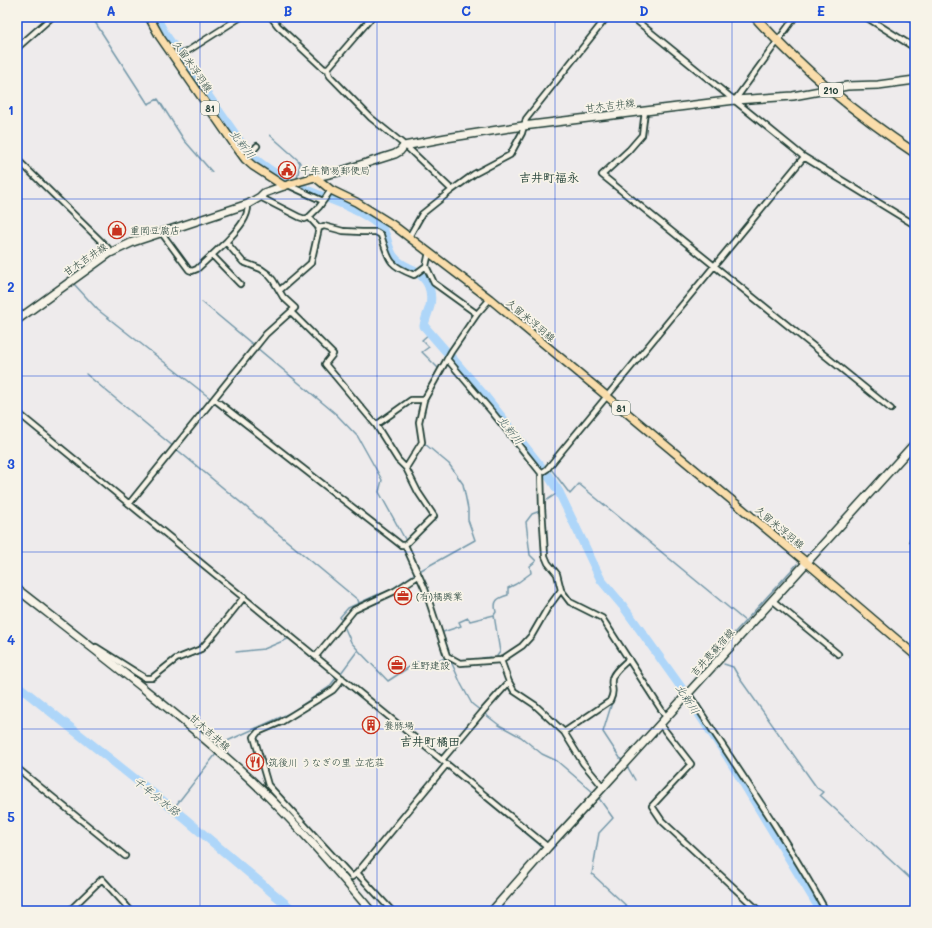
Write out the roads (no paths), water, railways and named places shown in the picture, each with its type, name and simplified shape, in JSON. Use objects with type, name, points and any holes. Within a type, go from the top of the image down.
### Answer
[{"type":"highway","name":"210","points":[[755,17],[777,42],[807,70],[855,110],[915,153]]},
{"type":"main road","name":"久留米浮羽線","points":[[149,17],[160,37],[246,158],[253,166],[292,183]]},
{"type":"main road","name":"甘木吉井線","points":[[315,177],[338,172],[395,154],[404,146],[446,138],[523,126],[735,100],[793,96],[847,86],[878,85],[915,80]]},
{"type":"main road","name":"久留米浮羽線","points":[[315,177],[329,192],[356,202],[371,210],[490,299],[806,562],[915,655]]},
{"type":"main road","points":[[292,183],[315,177]]},
{"type":"main road","name":"甘木吉井線","points":[[17,320],[110,253],[133,242],[161,232],[248,204],[264,193],[292,183]]},
{"type":"main road","name":"吉井恵蘇宿線","points":[[492,911],[548,847],[915,443]]},
{"type":"main road","name":"甘木吉井線","points":[[17,589],[179,718],[247,777],[279,808],[371,911]]},
{"type":"street","points":[[17,48],[52,17]]},
{"type":"street","points":[[176,58],[241,17]]},
{"type":"street","points":[[271,17],[278,26],[323,68],[328,70],[330,76],[371,118],[408,148],[452,190]]},
{"type":"street","points":[[328,70],[372,17]]},
{"type":"street","points":[[409,237],[422,214],[474,174],[510,155],[522,133],[526,119],[607,17]]},
{"type":"street","points":[[632,17],[804,157],[915,225]]},
{"type":"street","points":[[735,100],[795,17]]},
{"type":"street","points":[[866,17],[915,48]]},
{"type":"street","points":[[645,111],[642,135],[629,150],[602,175],[713,267],[891,409]]},
{"type":"street","points":[[246,158],[257,146]]},
{"type":"street","points":[[541,474],[546,470],[804,157]]},
{"type":"street","points":[[17,159],[108,248],[110,253]]},
{"type":"street","points":[[292,183],[323,201]]},
{"type":"street","points":[[260,197],[299,218],[305,219],[309,217],[329,192]]},
{"type":"street","points":[[161,232],[189,270],[192,271],[226,242],[241,224],[247,211],[248,204]]},
{"type":"street","points":[[309,217],[319,228]]},
{"type":"street","points":[[319,228],[324,226],[343,231],[376,232],[382,235],[388,258],[400,270],[414,275],[419,273],[426,266],[429,252]]},
{"type":"street","points":[[280,290],[311,263],[319,228]]},
{"type":"street","points":[[129,504],[257,344],[295,308],[280,294],[280,290],[268,274],[261,269],[243,262],[226,242]]},
{"type":"street","points":[[212,255],[240,284]]},
{"type":"street","points":[[426,266],[434,283],[477,314]]},
{"type":"street","points":[[406,468],[422,442],[419,422],[422,400],[477,314],[490,299]]},
{"type":"street","points":[[214,399],[401,544],[407,544],[434,516],[418,492],[406,468],[398,460],[376,425],[325,364],[333,354],[291,312]]},
{"type":"street","points":[[449,356],[541,474],[545,556],[548,563],[557,574],[561,590],[570,602],[602,618],[666,717]]},
{"type":"street","points":[[376,425],[411,400],[422,400]]},
{"type":"street","points":[[17,412],[548,847]]},
{"type":"street","points":[[407,544],[417,574],[425,589],[447,656],[460,663],[501,660],[522,646],[532,636],[547,609],[561,590]]},
{"type":"street","points":[[316,656],[354,610],[395,591],[417,574]]},
{"type":"street","points":[[85,643],[88,642],[145,678],[152,678],[176,659],[201,649],[244,597]]},
{"type":"street","points":[[772,600],[838,654]]},
{"type":"street","points":[[564,732],[610,701],[614,693],[612,679],[629,659]]},
{"type":"street","points":[[501,660],[514,691],[535,705],[564,732],[599,792]]},
{"type":"street","points":[[342,678],[333,690],[281,722],[258,732],[254,737],[268,785],[352,877],[358,873],[447,764]]},
{"type":"street","points":[[442,760],[509,682]]},
{"type":"street","points":[[686,696],[763,807],[813,887],[826,911]]},
{"type":"street","points":[[660,724],[691,764],[652,806],[662,821],[759,911]]},
{"type":"street","points":[[17,768],[125,856]]},
{"type":"street","points":[[358,873],[392,911]]},
{"type":"street","points":[[69,911],[102,879],[131,911]]},
{"type":"street","points":[[17,907],[21,911]]},
{"type":"waterway","points":[[94,17],[93,19],[148,104],[158,99],[184,140],[212,172]]},
{"type":"waterway","name":"北新川","points":[[156,17],[165,34],[249,154],[267,168],[300,187],[341,203],[370,218],[379,225],[384,232],[391,253],[396,260],[419,273],[426,281],[430,290],[431,300],[424,326],[485,396],[550,478],[559,492],[601,580],[623,606],[683,690],[727,756],[821,911]]},
{"type":"waterway","points":[[902,17],[915,24]]},
{"type":"waterway","points":[[270,135],[300,163],[297,179]]},
{"type":"waterway","points":[[74,284],[98,310],[210,398]]},
{"type":"waterway","points":[[202,302],[336,414],[358,437],[382,480],[379,492],[406,541]]},
{"type":"waterway","points":[[423,398],[439,369],[422,352],[429,347],[422,340],[430,333]]},
{"type":"waterway","points":[[86,374],[358,600],[359,603]]},
{"type":"waterway","points":[[17,415],[91,476]]},
{"type":"waterway","points":[[425,444],[449,464],[463,484],[468,509],[468,520],[475,540],[414,574],[386,593],[379,594],[348,608],[340,617],[351,642],[388,681],[417,662],[430,665],[443,659],[451,662]]},
{"type":"waterway","points":[[551,469],[570,494],[579,484],[745,621]]},
{"type":"waterway","points":[[544,502],[559,492]]},
{"type":"waterway","points":[[426,509],[431,516]]},
{"type":"waterway","points":[[443,632],[461,626],[459,622],[468,618],[470,621],[494,615],[496,612],[495,605],[497,600],[508,595],[508,588],[531,573],[530,566],[536,561],[530,555],[526,522],[532,514],[540,511]]},
{"type":"waterway","points":[[426,527],[431,523]]},
{"type":"waterway","points":[[408,545],[414,560]]},
{"type":"waterway","points":[[716,653],[797,564]]},
{"type":"waterway","points":[[427,589],[450,655]]},
{"type":"waterway","points":[[494,615],[500,652],[497,656]]},
{"type":"waterway","points":[[236,652],[264,649],[290,638],[284,634]]},
{"type":"waterway","points":[[293,642],[339,679]]},
{"type":"waterway","points":[[341,673],[358,650]]},
{"type":"waterway","points":[[482,658],[490,657]]},
{"type":"waterway","points":[[450,659],[472,704],[499,725],[521,737],[542,754],[557,761],[594,793]]},
{"type":"waterway","points":[[724,664],[733,667],[817,788],[823,792],[820,795],[915,883]]},
{"type":"waterway","points":[[614,680],[617,674]]},
{"type":"waterway","points":[[225,742],[290,713],[329,687],[336,678]]},
{"type":"waterway","points":[[344,683],[349,687]]},
{"type":"waterway","name":"千年分水路","points":[[17,685],[183,817],[294,911]]},
{"type":"waterway","points":[[614,696],[603,732],[622,761]]},
{"type":"waterway","points":[[173,809],[216,754]]},
{"type":"waterway","points":[[627,766],[635,780]]},
{"type":"waterway","points":[[598,797],[613,818],[599,833],[592,874],[632,911]]},
{"type":"waterway","points":[[488,801],[542,847]]},
{"type":"place","name":"千年簡易郵便局","points":[[287,170]]},
{"type":"place","name":"重岡豆腐店","points":[[117,230]]},
{"type":"place","name":"(有)橘興業","points":[[403,596]]},
{"type":"place","name":"生野建設","points":[[397,665]]},
{"type":"place","name":"養豚場","points":[[371,725]]},
{"type":"place","name":"筑後川 うなぎの里 立花荘","points":[[255,762]]},
{"type":"district","name":"吉井町福永","points":[[549,177]]},
{"type":"district","name":"吉井町橘田","points":[[430,741]]}]
